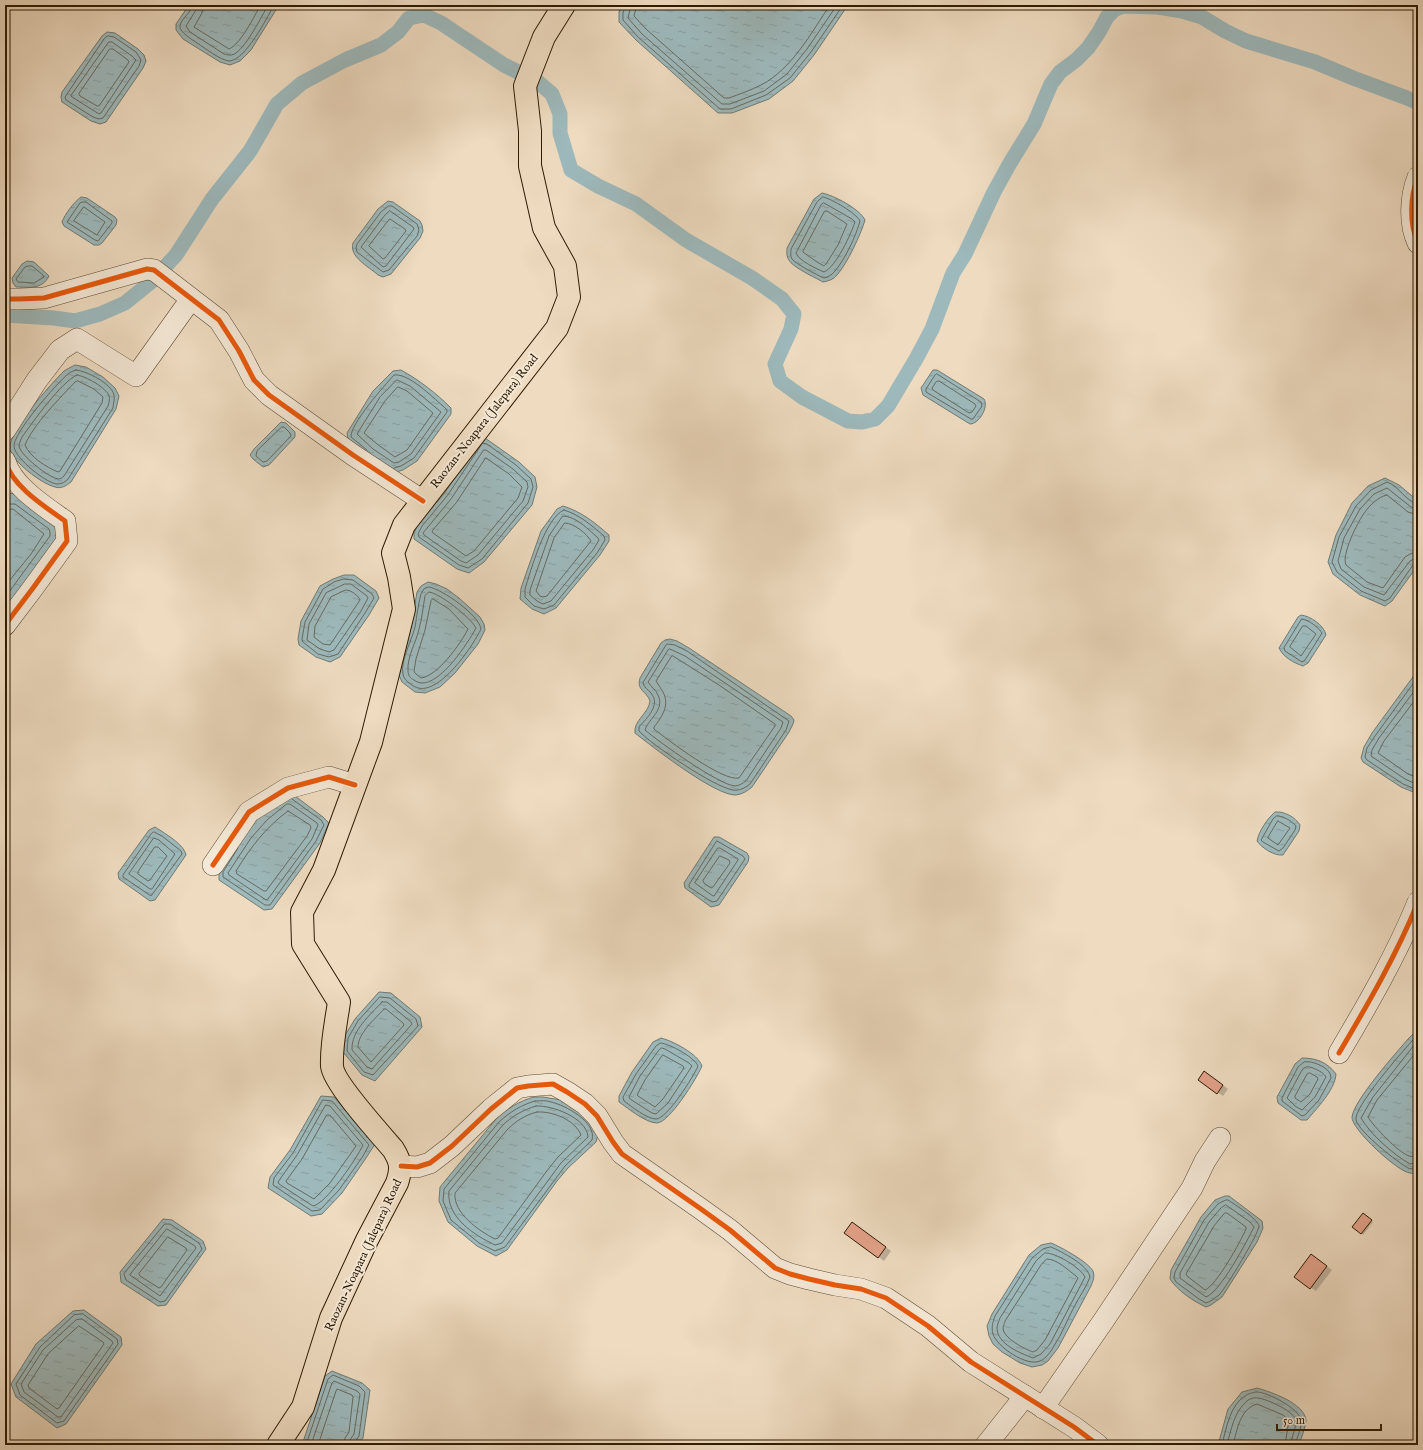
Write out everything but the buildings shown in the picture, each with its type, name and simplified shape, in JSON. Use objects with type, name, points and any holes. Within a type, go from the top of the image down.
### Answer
[{"type":"main road","name":"Raozan-Noapara (Jalepara) Road","points":[[278,1445],[303,1407],[331,1318],[367,1240],[397,1183],[401,1166],[399,1158],[345,1090],[332,1067],[334,1035],[339,1002],[303,944],[302,912],[324,870],[371,742],[404,608],[393,553],[404,525],[557,328],[569,297],[565,266],[544,228],[530,166],[528,77],[544,37],[564,5]]},
{"type":"street","points":[[1418,177],[1414,188],[1412,220],[1414,234],[1418,243]]},
{"type":"street","points":[[5,299],[44,298],[147,269],[162,276],[220,320],[239,351],[254,380],[269,395],[353,455],[423,501]]},
{"type":"street","points":[[5,430],[37,380],[60,350],[77,339],[136,376],[191,299]]},
{"type":"street","points":[[5,461],[8,471],[31,496],[65,521],[67,541],[5,625]]},
{"type":"street","points":[[213,865],[249,812],[288,788],[329,777],[355,785]]},
{"type":"street","points":[[1340,1053],[1391,960],[1418,902]]},
{"type":"street","points":[[401,1166],[418,1167],[430,1163],[452,1146],[491,1109],[517,1088],[553,1084],[585,1104],[597,1116],[622,1154],[730,1230],[775,1268],[809,1279],[861,1289],[886,1298],[928,1326],[971,1362],[1074,1427],[1098,1445]]},
{"type":"street","points":[[1043,1408],[1175,1214],[1192,1188],[1205,1161],[1220,1138]]},
{"type":"street","points":[[986,1445],[1025,1396]]},
{"type":"water","points":[[189,5],[279,5],[251,50],[240,61],[230,65],[220,62],[183,39],[176,30],[176,24]]},
{"type":"water","points":[[622,5],[848,5],[814,55],[793,81],[769,99],[732,113],[718,113],[636,40],[619,22],[619,12]]},
{"type":"water","points":[[107,32],[115,33],[138,49],[144,55],[146,61],[143,68],[106,122],[100,124],[91,121],[62,102],[61,97],[62,92],[102,36]]},
{"type":"water","points":[[822,193],[846,203],[858,211],[865,220],[853,249],[841,270],[833,279],[823,282],[795,266],[791,263],[787,256],[787,248],[814,199]]},
{"type":"water","points":[[81,197],[87,198],[115,217],[117,220],[116,225],[99,245],[94,245],[64,226],[62,222],[70,208]]},
{"type":"water","points":[[388,201],[393,202],[420,221],[423,231],[420,238],[391,274],[383,277],[378,275],[360,261],[354,253],[353,243],[378,209]]},
{"type":"water","points":[[27,261],[34,262],[49,276],[43,284],[39,286],[16,287],[12,278],[22,264]]},
{"type":"water","points":[[75,365],[86,367],[103,377],[115,388],[119,396],[116,409],[71,482],[63,487],[57,488],[35,477],[21,465],[10,448],[16,430],[23,419],[64,371]]},
{"type":"water","points":[[401,370],[421,382],[439,397],[451,408],[451,414],[417,461],[403,470],[392,473],[348,439],[347,433],[373,391],[393,371]]},
{"type":"water","points":[[933,370],[937,370],[984,399],[984,410],[977,421],[970,424],[923,395],[921,388]]},
{"type":"water","points":[[281,422],[286,423],[295,432],[295,437],[269,465],[263,467],[250,455]]},
{"type":"water","points":[[485,438],[519,462],[535,477],[537,487],[532,505],[484,562],[469,573],[457,569],[414,539],[414,534],[418,523],[444,494],[474,449]]},
{"type":"water","points":[[1385,478],[1399,485],[1418,501],[1418,565],[1392,601],[1385,606],[1360,595],[1333,574],[1328,562],[1336,535],[1352,503],[1368,486]]},
{"type":"water","points":[[9,493],[19,495],[57,524],[58,540],[13,601],[5,601],[5,496]]},
{"type":"water","points":[[563,506],[582,514],[593,522],[609,535],[609,541],[600,555],[556,608],[544,614],[532,609],[520,599],[521,588],[541,531],[557,509]]},
{"type":"water","points":[[344,575],[354,575],[376,591],[379,598],[340,657],[330,662],[316,657],[299,645],[298,639],[301,621],[320,586]]},
{"type":"water","points":[[428,582],[447,589],[459,598],[480,617],[484,624],[485,630],[478,644],[455,673],[440,687],[425,693],[415,692],[402,682],[398,673],[411,627],[417,592],[421,586]]},
{"type":"water","points":[[1301,615],[1308,617],[1320,625],[1325,631],[1326,635],[1308,663],[1303,666],[1289,659],[1279,648],[1298,617]]},
{"type":"water","points":[[670,639],[689,648],[791,716],[794,720],[789,732],[752,787],[743,793],[736,795],[727,793],[701,781],[659,752],[635,733],[636,725],[647,709],[650,701],[639,686],[640,678],[661,643]]},
{"type":"water","points":[[1418,670],[1418,794],[1401,787],[1363,762],[1361,758],[1364,747],[1372,733]]},
{"type":"water","points":[[291,793],[329,823],[320,843],[272,909],[264,910],[219,880],[219,871],[261,813]]},
{"type":"water","points":[[1275,812],[1282,812],[1289,815],[1300,825],[1299,831],[1283,855],[1268,851],[1257,841],[1264,825]]},
{"type":"water","points":[[155,827],[178,843],[186,855],[155,900],[150,901],[119,879],[118,873],[149,830]]},
{"type":"water","points":[[714,837],[719,837],[747,853],[749,857],[748,862],[719,905],[711,907],[685,888],[684,883]]},
{"type":"water","points":[[379,992],[391,993],[420,1017],[422,1027],[375,1081],[362,1075],[343,1052],[344,1037],[355,1019]]},
{"type":"water","points":[[1413,1034],[1418,1034],[1418,1170],[1411,1173],[1396,1166],[1376,1149],[1359,1131],[1352,1117],[1354,1109],[1367,1088]]},
{"type":"water","points":[[661,1038],[678,1045],[696,1057],[702,1066],[695,1080],[675,1108],[662,1121],[657,1123],[648,1121],[619,1102],[619,1096],[632,1072],[653,1042]]},
{"type":"water","points":[[1302,1058],[1321,1062],[1329,1066],[1336,1074],[1335,1080],[1329,1092],[1307,1120],[1301,1120],[1278,1103],[1277,1097],[1295,1064]]},
{"type":"water","points":[[321,1096],[334,1097],[375,1144],[342,1193],[322,1214],[311,1216],[268,1188],[270,1177],[290,1150]]},
{"type":"water","points":[[534,1097],[561,1100],[589,1119],[598,1135],[596,1142],[568,1168],[557,1181],[507,1250],[496,1256],[477,1246],[448,1222],[439,1201],[440,1187],[496,1119],[514,1106]]},
{"type":"water","points":[[1229,1196],[1262,1221],[1263,1228],[1257,1242],[1222,1297],[1206,1307],[1191,1299],[1177,1288],[1170,1279],[1171,1270],[1201,1217],[1215,1200]]},
{"type":"water","points":[[163,1219],[172,1220],[203,1241],[206,1249],[166,1305],[158,1306],[121,1282],[120,1272]]},
{"type":"water","points":[[1051,1243],[1086,1263],[1093,1271],[1094,1279],[1058,1348],[1048,1361],[1042,1365],[1032,1367],[1020,1363],[1002,1352],[993,1344],[989,1336],[987,1326],[992,1314],[1029,1255],[1041,1245]]},
{"type":"water","points":[[84,1310],[121,1337],[122,1345],[66,1424],[57,1428],[16,1397],[11,1384],[36,1344],[73,1311]]},
{"type":"water","points":[[332,1371],[362,1383],[370,1390],[363,1438],[358,1445],[302,1445],[325,1376]]},
{"type":"water","points":[[1257,1388],[1286,1399],[1299,1408],[1304,1414],[1306,1423],[1299,1445],[1218,1445],[1228,1409],[1242,1392]]},
{"type":"waterway","points":[[5,315],[75,321],[100,314],[125,303],[151,282],[176,255],[212,199],[250,151],[277,104],[302,83],[345,60],[381,45],[398,32],[409,18],[424,15],[441,23],[504,65],[538,82],[552,94],[560,114],[560,133],[571,170],[598,186],[636,204],[686,240],[752,278],[782,299],[794,314],[791,329],[775,364],[780,381],[802,397],[848,421],[862,422],[875,419],[888,406],[932,329],[953,273],[965,254],[994,192],[1034,124],[1051,84],[1060,72],[1076,60],[1088,48],[1107,17],[1114,10],[1123,6],[1158,7],[1182,11],[1202,17],[1225,31],[1246,41],[1315,62],[1418,103]]},
{"type":"cycle path","points":[[1418,177],[1412,202],[1413,227],[1418,243]]},
{"type":"cycle path","points":[[5,299],[44,298],[147,269],[154,270],[219,320],[239,351],[254,380],[269,395],[353,455],[423,501]]},
{"type":"cycle path","points":[[5,461],[14,479],[30,495],[65,521],[67,541],[5,625]]},
{"type":"cycle path","points":[[213,865],[249,812],[288,788],[329,777],[355,785]]},
{"type":"cycle path","points":[[1339,1053],[1391,960],[1418,902]]},
{"type":"cycle path","points":[[401,1166],[417,1167],[430,1163],[452,1146],[491,1109],[517,1088],[553,1084],[585,1104],[597,1116],[622,1154],[730,1230],[775,1268],[809,1279],[861,1289],[886,1298],[928,1326],[971,1362],[1074,1427],[1098,1445]]}]
